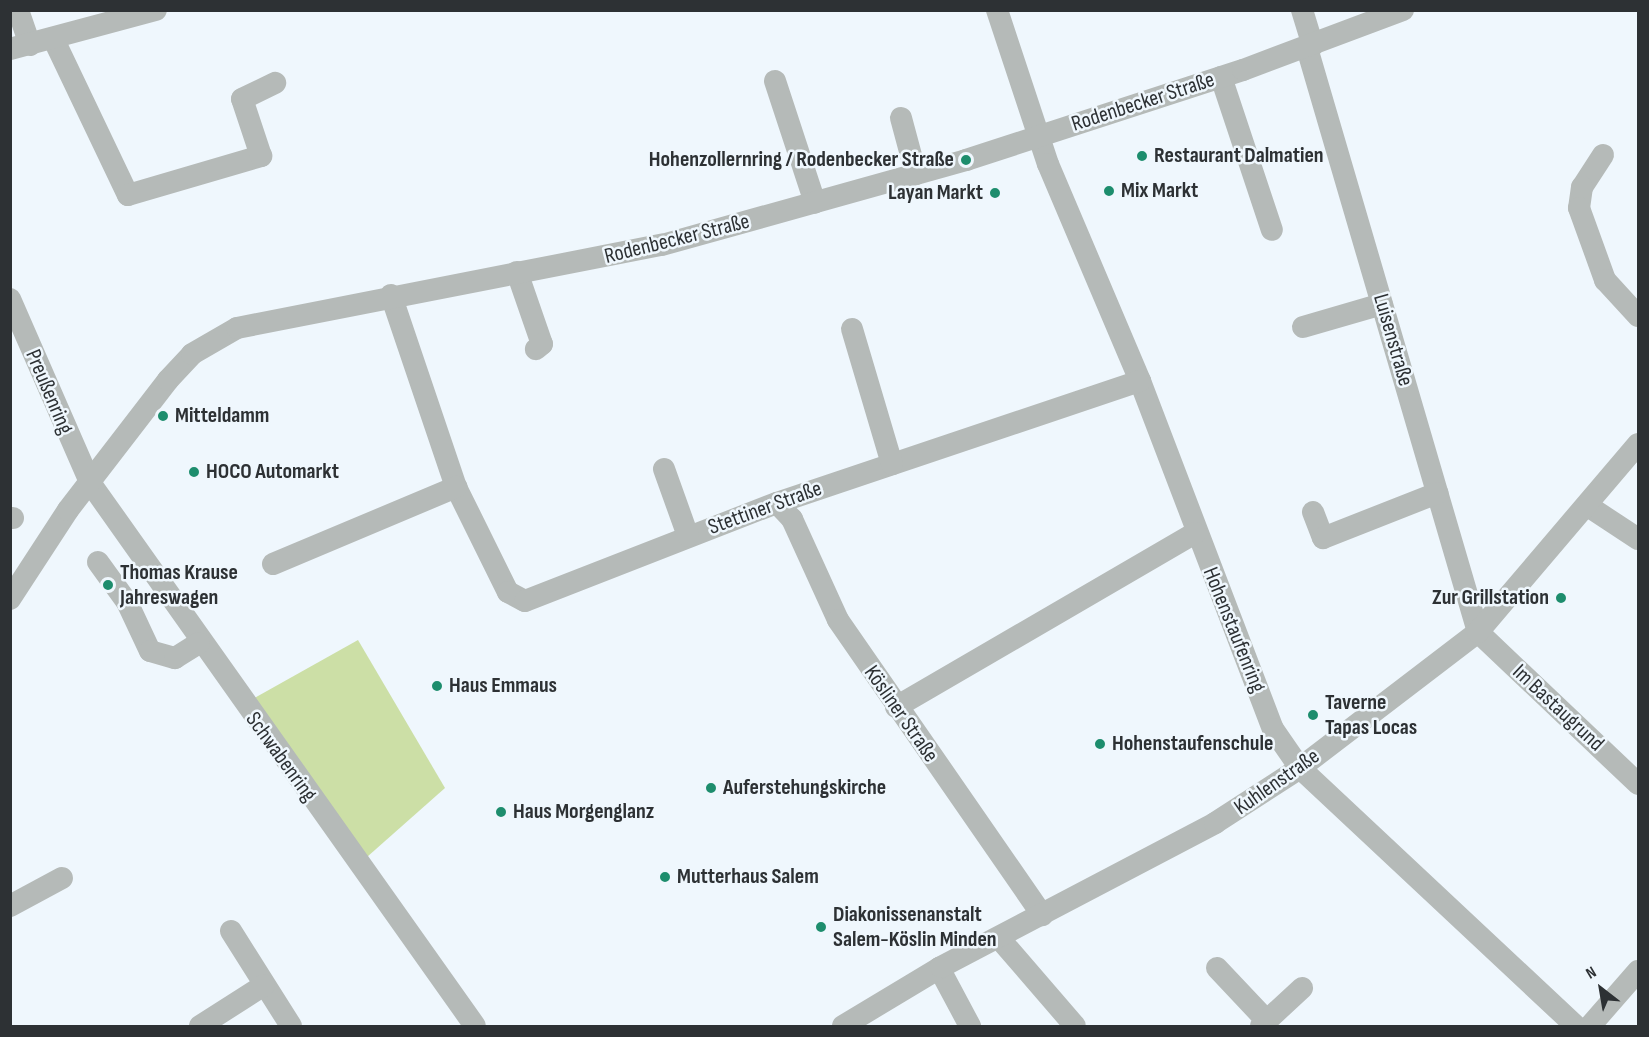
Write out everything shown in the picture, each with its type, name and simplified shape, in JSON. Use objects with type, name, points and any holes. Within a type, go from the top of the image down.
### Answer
[{"type":"street","points":[[18,10],[20,47],[156,10]]},
{"type":"street","name":"Hohenstaufenring","points":[[997,10],[1038,136],[1140,381],[1195,533],[1273,729],[1300,768],[1576,1026]]},
{"type":"street","points":[[1302,10],[1310,46]]},
{"type":"street","name":"Rodenbecker Straße","points":[[91,484],[168,380],[210,341],[266,318],[662,245],[916,174],[1038,136],[1221,77],[1403,10]]},
{"type":"street","points":[[53,38],[128,195],[261,156],[242,99],[275,82]]},
{"type":"street","name":"Luisenstraße","points":[[1310,46],[1382,304],[1478,632]]},
{"type":"street","points":[[1221,77],[1272,230]]},
{"type":"street","points":[[775,81],[815,203]]},
{"type":"street","points":[[901,118],[916,174]]},
{"type":"street","points":[[1603,155],[1582,187],[1579,208],[1605,280],[1638,316]]},
{"type":"street","points":[[517,272],[542,344],[536,349]]},
{"type":"street","name":"Stettiner Straße","points":[[391,295],[456,487],[515,600],[525,602],[688,536],[777,503],[1140,381]]},
{"type":"street","name":"Preußenring","points":[[10,300],[91,484]]},
{"type":"street","points":[[1303,327],[1382,304]]},
{"type":"street","points":[[852,330],[892,464]]},
{"type":"street","name":"Kuhlenstraße","points":[[843,1026],[939,968],[1215,823],[1300,768],[1478,632],[1588,506],[1638,444]]},
{"type":"street","points":[[664,469],[688,536]]},
{"type":"street","points":[[10,599],[91,484]]},
{"type":"street","name":"Schwabenring","points":[[91,484],[199,643],[476,1026]]},
{"type":"street","points":[[273,564],[456,487]]},
{"type":"street","points":[[1313,512],[1323,538],[1437,493]]},
{"type":"street","name":"Kösliner Straße","points":[[777,503],[792,519],[838,620],[1042,915]]},
{"type":"street","points":[[1588,506],[1638,539]]},
{"type":"street","points":[[896,707],[1195,533]]},
{"type":"street","points":[[98,562],[128,602],[150,651],[175,658],[199,643]]},
{"type":"street","name":"Im Bastaugrund","points":[[1478,632],[1638,784]]},
{"type":"street","points":[[10,906],[62,878]]},
{"type":"street","points":[[231,931],[291,1026]]},
{"type":"street","points":[[999,938],[1075,1026]]},
{"type":"street","points":[[939,968],[970,1026]]},
{"type":"street","points":[[1217,968],[1264,1024],[1302,988]]},
{"type":"street","points":[[1590,1026],[1638,971]]},
{"type":"street","points":[[200,1026],[264,985]]},
{"type":"green space","points":[[358,640],[445,788],[367,857],[251,700]]},
{"type":"place","name":"Restaurant Dalmatien","points":[[1142,156]]},
{"type":"place","name":"Hohenzollernring / Rodenbecker Straße","points":[[966,160]]},
{"type":"place","name":"Mix Markt","points":[[1109,191]]},
{"type":"place","name":"Layan Markt","points":[[995,193]]},
{"type":"place","name":"Mitteldamm","points":[[163,416]]},
{"type":"place","name":"HOCO Automarkt","points":[[194,472]]},
{"type":"place","name":"Thomas Krause Jahreswagen","points":[[108,585]]},
{"type":"place","name":"Zur Grillstation","points":[[1561,598]]},
{"type":"place","name":"Haus Emmaus","points":[[437,686]]},
{"type":"place","name":"Taverne Tapas Locas","points":[[1313,715]]},
{"type":"place","name":"Hohenstaufenschule","points":[[1100,744]]},
{"type":"place","name":"Auferstehungskirche","points":[[711,788]]},
{"type":"place","name":"Haus Morgenglanz","points":[[501,812]]},
{"type":"place","name":"Mutterhaus Salem","points":[[665,877]]},
{"type":"place","name":"Diakonissenanstalt Salem-Köslin Minden","points":[[821,927]]}]
